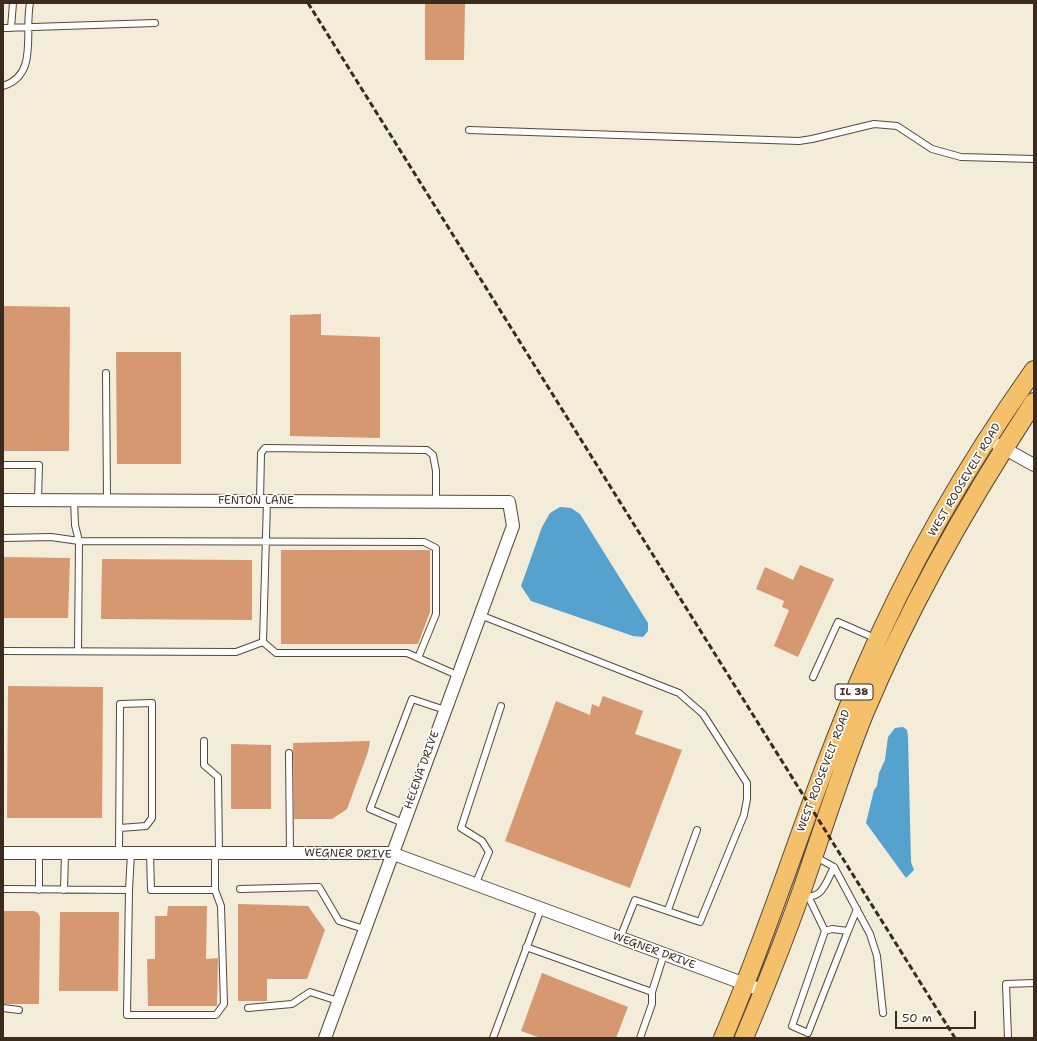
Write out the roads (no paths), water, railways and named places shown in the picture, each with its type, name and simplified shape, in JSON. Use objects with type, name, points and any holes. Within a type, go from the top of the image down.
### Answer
[{"type":"main road","name":"WEST ROOSEVELT ROAD","points":[[724,1038],[746,985],[820,778],[877,640],[924,549],[988,439],[1034,370]]},
{"type":"main road","name":"WEST ROOSEVELT ROAD","points":[[744,1038],[804,896],[813,856],[864,715],[898,640],[941,554],[1004,448],[1034,402]]},
{"type":"street","points":[[988,439],[1034,464]]},
{"type":"street","name":"FENTON LANE","points":[[3,500],[509,502]]},
{"type":"street","name":"HELENA DRIVE","points":[[325,1038],[391,853],[513,526],[509,502]]},
{"type":"street","name":"WEGNER DRIVE","points":[[3,853],[391,853],[764,992]]},
{"type":"lane","points":[[11,28],[13,3]]},
{"type":"lane","points":[[3,86],[20,77],[27,62],[27,27],[30,3]]},
{"type":"lane","points":[[3,28],[155,23]]},
{"type":"lane","points":[[469,130],[799,141],[874,124],[897,126],[932,149],[961,157],[1034,159]]},
{"type":"lane","points":[[106,373],[107,500]]},
{"type":"lane","points":[[436,501],[436,471],[433,455],[427,450],[266,448],[261,453],[266,541],[264,642],[276,653],[407,653],[457,675]]},
{"type":"lane","points":[[3,465],[39,466],[38,500]]},
{"type":"lane","points":[[74,500],[75,525],[79,541],[78,652]]},
{"type":"lane","points":[[3,538],[51,538],[79,541],[424,542],[436,548],[436,614],[418,658]]},
{"type":"lane","points":[[480,615],[679,693],[703,714],[747,783],[748,799],[744,815],[700,922],[635,900],[620,938]]},
{"type":"lane","points":[[813,677],[838,622],[877,640]]},
{"type":"lane","points":[[3,651],[236,652],[264,642]]},
{"type":"lane","points":[[403,823],[370,809],[412,699],[445,710]]},
{"type":"lane","points":[[119,853],[120,704],[152,703],[152,818],[146,826],[120,828]]},
{"type":"lane","points":[[476,885],[489,852],[482,841],[461,828],[501,706]]},
{"type":"lane","points":[[131,853],[127,1015],[216,1015],[224,1004],[221,906],[215,890],[218,777],[204,765],[204,740]]},
{"type":"lane","points":[[289,753],[290,853]]},
{"type":"lane","points":[[668,910],[697,830]]},
{"type":"lane","points":[[39,853],[39,890]]},
{"type":"lane","points":[[64,890],[65,853]]},
{"type":"lane","points":[[150,853],[150,890],[215,890]]},
{"type":"lane","points":[[813,856],[834,867],[870,934],[877,956],[883,1013]]},
{"type":"lane","points":[[804,896],[815,896],[824,888],[834,867]]},
{"type":"lane","points":[[240,889],[319,887],[339,921],[364,930]]},
{"type":"lane","points":[[3,889],[129,890]]},
{"type":"lane","points":[[804,896],[825,931]]},
{"type":"lane","points":[[493,1038],[541,909]]},
{"type":"lane","points":[[825,931],[792,1026],[808,1033],[857,909]]},
{"type":"lane","points":[[825,931],[832,929],[848,931]]},
{"type":"lane","points":[[526,948],[652,992]]},
{"type":"lane","points":[[640,1038],[652,1004],[652,992],[664,954]]},
{"type":"lane","points":[[1008,1038],[1006,984],[1034,983]]},
{"type":"lane","points":[[248,1008],[292,1004],[310,992],[338,1001]]},
{"type":"lane","points":[[3,1008],[19,1010]]},
{"type":"water","points":[[560,507],[571,508],[580,514],[648,623],[648,631],[643,637],[633,636],[531,601],[521,586],[542,527],[550,513]]},
{"type":"water","points":[[903,727],[907,730],[908,737],[911,862],[914,870],[906,878],[866,823],[874,790],[877,786],[879,773],[885,760],[888,737],[895,728]]},
{"type":"railway","points":[[308,3],[955,1038]]}]
